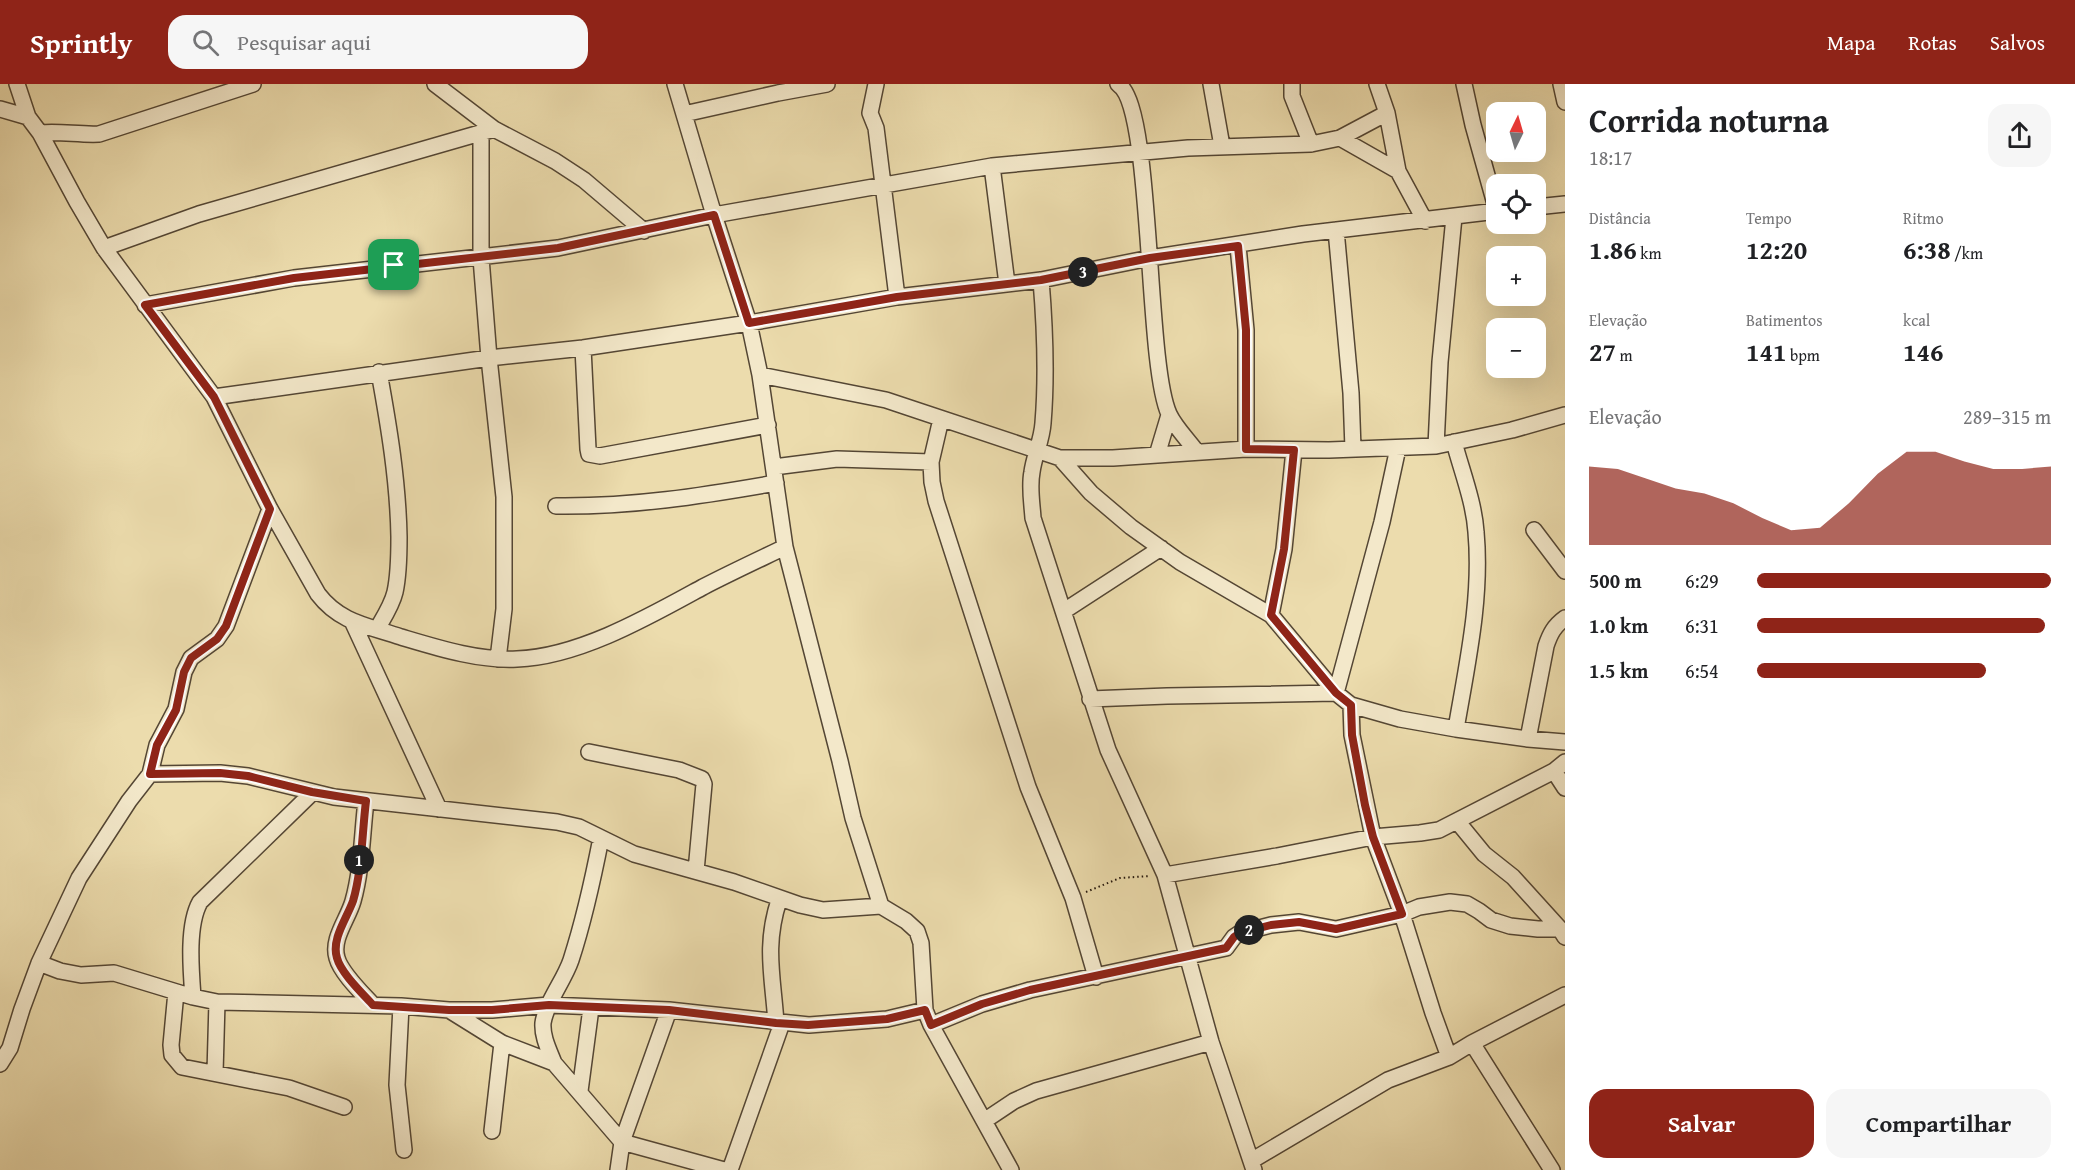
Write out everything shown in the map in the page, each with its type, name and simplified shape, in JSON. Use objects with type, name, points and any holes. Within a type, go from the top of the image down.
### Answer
[{"type":"street","points":[[17,84],[28,117],[40,133],[104,248],[214,397],[270,509],[318,594],[327,607],[353,623],[425,644],[498,659],[544,657],[568,651],[649,617],[705,586],[785,547]]},
{"type":"street","points":[[40,133],[57,131],[99,134],[253,84]]},
{"type":"street","points":[[435,84],[487,131],[555,161],[584,180],[644,231]]},
{"type":"street","points":[[675,84],[749,323],[760,375],[785,547],[853,818],[881,906]]},
{"type":"street","points":[[684,114],[777,88],[827,84]]},
{"type":"street","points":[[876,84],[870,113],[876,128],[885,184],[897,297]]},
{"type":"street","points":[[1118,84],[1126,91],[1131,106],[1140,152],[1161,380],[1169,415],[1196,451]]},
{"type":"street","points":[[1211,84],[1222,146]]},
{"type":"street","points":[[1292,84],[1292,96],[1311,144]]},
{"type":"street","points":[[1377,84],[1387,113],[1398,171],[1425,221]]},
{"type":"street","points":[[214,397],[380,372],[583,348],[749,323],[897,297],[1041,280],[1150,258],[1336,230],[1497,211],[1464,84]]},
{"type":"street","points":[[1561,84],[1565,102]]},
{"type":"street","points":[[0,109],[28,117]]},
{"type":"street","points":[[145,305],[294,278],[558,248],[714,215],[992,166],[1222,146],[1311,144],[1340,138],[1387,113]]},
{"type":"street","points":[[104,248],[199,214],[487,131]]},
{"type":"street","points":[[487,131],[481,258],[504,497],[504,609],[498,659]]},
{"type":"street","points":[[1340,138],[1398,171]]},
{"type":"street","points":[[992,166],[1007,284]]},
{"type":"street","points":[[1546,206],[1565,204]]},
{"type":"street","points":[[1436,446],[1440,362],[1454,217]]},
{"type":"street","points":[[1336,230],[1351,393],[1353,449]]},
{"type":"street","points":[[1238,246],[1246,330],[1246,449]]},
{"type":"street","points":[[1041,280],[1046,339],[1045,396],[1038,452],[1030,485],[1033,518],[1108,750],[1165,875],[1211,1042],[1252,1165],[1388,1080],[1449,1058],[1472,1043],[1565,995]]},
{"type":"street","points":[[583,348],[588,449],[593,456],[768,425]]},
{"type":"street","points":[[377,629],[395,593],[399,555],[395,461],[380,372]]},
{"type":"street","points":[[760,375],[886,400],[1060,458],[1157,456],[1196,451],[1246,449],[1436,446],[1565,416]]},
{"type":"street","points":[[1157,456],[1169,415]]},
{"type":"street","points":[[941,419],[931,462],[936,501],[1028,787],[1073,898],[1096,977]]},
{"type":"street","points":[[1454,442],[1472,504],[1478,556],[1474,624],[1456,729]]},
{"type":"street","points":[[1336,693],[1382,522],[1398,448]]},
{"type":"street","points":[[1271,615],[1287,527],[1294,450]]},
{"type":"street","points":[[1060,458],[1091,493],[1131,526],[1237,597],[1271,615],[1336,693],[1351,705],[1400,719],[1456,729],[1565,742]]},
{"type":"street","points":[[556,506],[656,502],[837,459],[931,462]]},
{"type":"street","points":[[0,1064],[10,1048],[39,963],[79,878],[129,801],[150,774],[157,745],[176,710],[184,672],[191,658],[217,639],[226,626],[270,509]]},
{"type":"street","points":[[1534,530],[1565,571]]},
{"type":"street","points":[[1064,611],[1161,548]]},
{"type":"street","points":[[1528,739],[1546,646],[1557,624],[1565,618]]},
{"type":"street","points":[[353,623],[439,809]]},
{"type":"street","points":[[1090,699],[1336,693]]},
{"type":"street","points":[[1351,705],[1355,754],[1373,837],[1402,914],[1449,1058]]},
{"type":"street","points":[[589,752],[679,770],[702,779],[704,784],[696,871]]},
{"type":"street","points":[[1165,875],[1373,837],[1439,830],[1560,767],[1565,788]]},
{"type":"street","points":[[150,774],[220,773],[248,776],[312,792],[366,801],[557,822],[579,827],[634,854],[734,882],[779,900],[823,910],[881,906],[906,921],[917,931],[921,943],[925,1010],[984,1121],[1006,1168]]},
{"type":"street","points":[[193,997],[192,950],[195,910],[200,902],[312,792]]},
{"type":"street","points":[[366,801],[355,893],[336,949],[337,958],[342,967],[373,1005]]},
{"type":"street","points":[[1456,822],[1484,854],[1513,876],[1562,933]]},
{"type":"street","points":[[601,838],[590,892],[571,960],[543,1020],[543,1030],[554,1063],[622,1142],[724,1170]]},
{"type":"street","points":[[730,1170],[779,1023],[770,962],[770,934],[779,900]]},
{"type":"street","points":[[931,1025],[982,1004],[1030,990],[1226,948],[1240,933],[1271,925],[1299,922],[1336,929],[1402,914],[1427,905],[1459,902],[1479,911],[1491,920],[1510,926],[1562,933]]},
{"type":"street","points":[[39,963],[60,971],[81,975],[114,973],[193,997],[218,1002],[373,1005],[449,1010],[492,1010],[549,1005],[669,1010],[808,1025],[855,1023],[904,1016],[925,1010]]},
{"type":"street","points":[[559,988],[565,1006]]},
{"type":"street","points":[[176,992],[172,1055],[182,1067],[289,1088],[344,1107]]},
{"type":"street","points":[[215,1073],[218,1002]]},
{"type":"street","points":[[401,1006],[397,1085],[404,1150]]},
{"type":"street","points":[[580,1092],[591,1008]]},
{"type":"street","points":[[449,1010],[502,1043],[554,1063]]},
{"type":"street","points":[[618,1170],[622,1142],[669,1010]]},
{"type":"street","points":[[984,1121],[1014,1101],[1036,1091],[1211,1042]]},
{"type":"street","points":[[492,1131],[502,1043]]},
{"type":"street","points":[[1472,1043],[1552,1170]]},
{"type":"path","points":[[1073,898],[1120,878],[1165,875]]},
{"type":"route","points":[[714,215],[749,323],[897,297],[1041,280],[1150,258],[1238,246],[1246,330],[1246,449],[1294,450],[1284,549],[1271,615],[1336,693],[1351,705],[1352,735],[1365,805],[1373,837],[1402,914],[1336,929],[1299,922],[1271,925],[1240,933],[1231,940],[1226,948],[1030,990],[982,1004],[931,1025],[925,1010],[887,1019],[808,1025],[669,1010],[549,1005],[492,1010],[449,1010],[373,1005],[342,967],[337,958],[336,949],[337,940],[355,893],[366,801],[334,797],[248,776],[220,773],[150,774],[157,745],[176,710],[184,672],[191,658],[217,639],[226,626],[270,509],[214,397],[145,305],[294,278],[394,265],[481,258],[558,248],[714,215]]}]
